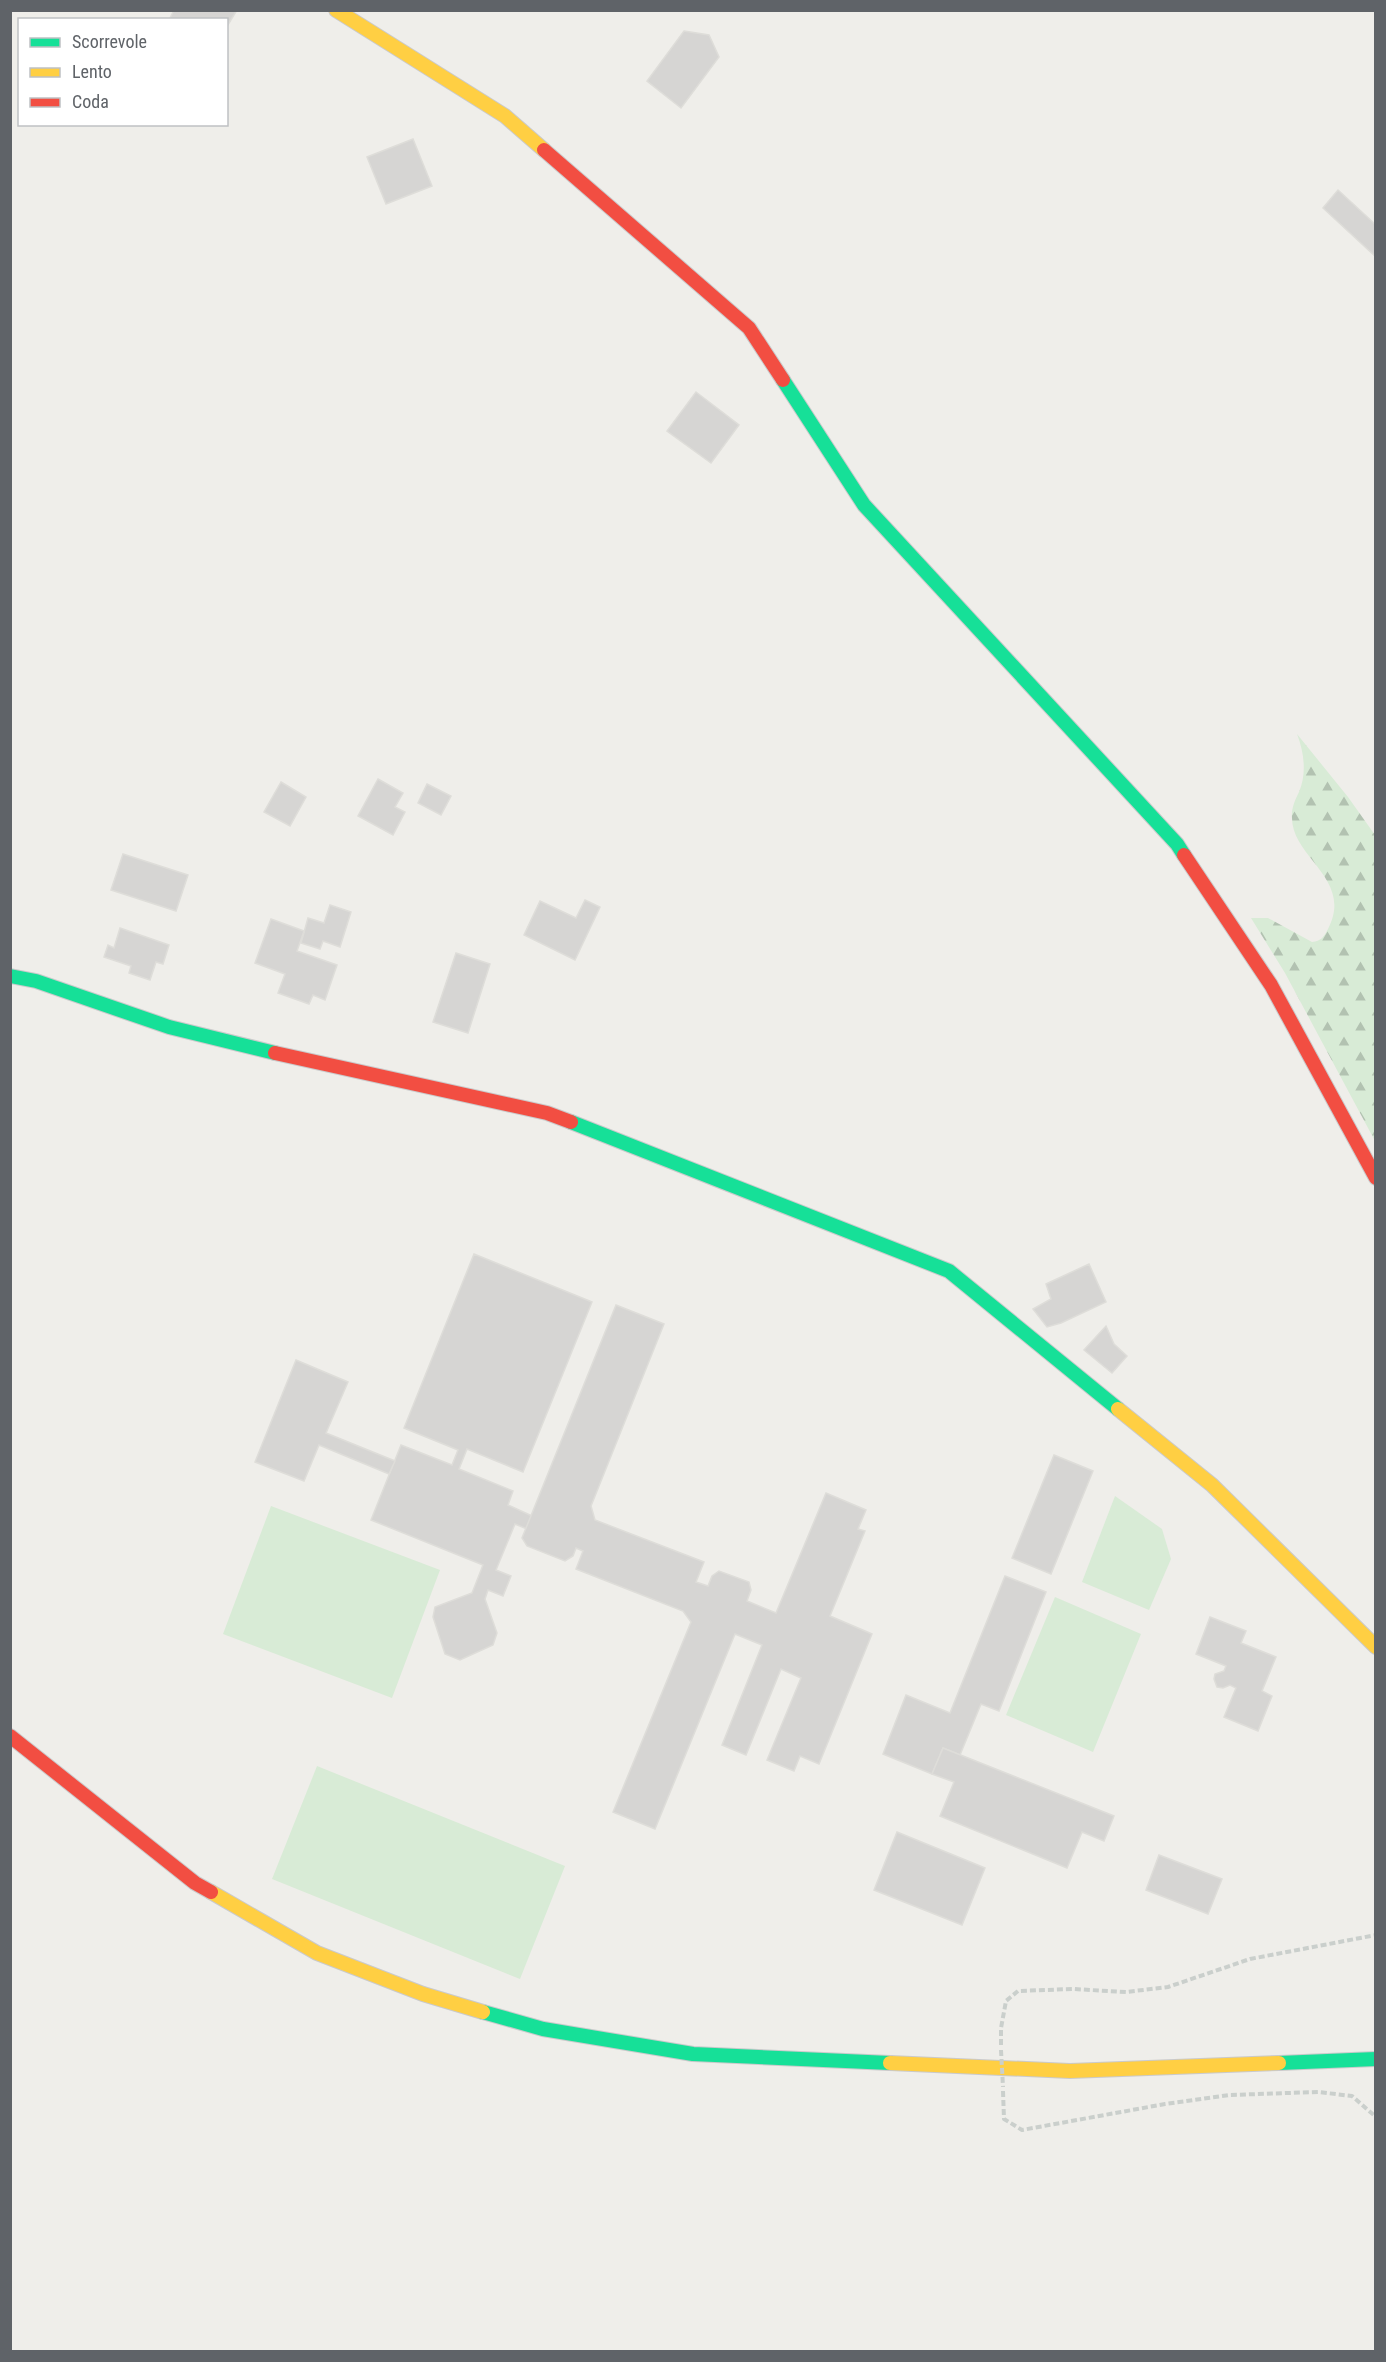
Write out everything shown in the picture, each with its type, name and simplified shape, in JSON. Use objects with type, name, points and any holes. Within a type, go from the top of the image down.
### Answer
[{"type":"street","points":[[336,10],[505,116],[749,328],[864,505],[1177,844],[1271,985],[1376,1178]]},
{"type":"street","points":[[10,976],[36,981],[169,1027],[331,1066],[547,1113],[949,1271],[1212,1485],[1376,1647]]},
{"type":"street","points":[[10,1736],[195,1883],[316,1953],[423,1994],[543,2029],[693,2054],[1070,2071],[1376,2060]]},
{"type":"path","points":[[1376,1935],[1250,1959],[1168,1987],[1126,1992],[1073,1989],[1018,1991],[1006,2001],[1001,2028],[1004,2119],[1022,2130],[1229,2095],[1296,2092],[1352,2096],[1376,2117]]},
{"type":"green space","points":[[1297,734],[1348,797],[1375,835],[1375,1141],[1285,973],[1251,918],[1268,918],[1312,942],[1320,940],[1325,934],[1334,912],[1333,896],[1328,882],[1301,845],[1292,818],[1304,770],[1303,755]]},
{"type":"green space","points":[[1115,1496],[1162,1529],[1171,1559],[1149,1610],[1082,1582]]},
{"type":"green space","points":[[271,1506],[440,1570],[392,1698],[223,1634]]},
{"type":"green space","points":[[1055,1597],[1141,1634],[1093,1752],[1006,1715]]},
{"type":"green space","points":[[317,1766],[565,1866],[520,1979],[272,1879]]},
{"type":"building","points":[[174,10],[237,10],[228,25],[228,18],[170,18]]},
{"type":"building","points":[[684,31],[709,35],[719,57],[681,108],[647,81]]},
{"type":"building","points":[[413,139],[432,186],[386,204],[367,157]]},
{"type":"building","points":[[1338,190],[1376,225],[1376,257],[1323,208]]},
{"type":"building","points":[[696,392],[739,425],[711,463],[667,431]]},
{"type":"building","points":[[378,779],[403,793],[395,807],[405,812],[393,835],[358,816]]},
{"type":"building","points":[[281,782],[306,797],[290,826],[264,812]]},
{"type":"building","points":[[427,784],[451,796],[441,815],[418,803]]},
{"type":"building","points":[[123,854],[188,875],[176,911],[111,890]]},
{"type":"building","points":[[585,900],[600,907],[575,960],[524,935],[540,901],[576,918]]},
{"type":"building","points":[[330,905],[351,912],[340,947],[323,941],[320,949],[301,943],[308,918],[324,923]]},
{"type":"building","points":[[271,919],[304,931],[297,951],[337,965],[325,1000],[313,995],[309,1004],[278,993],[285,974],[255,963]]},
{"type":"building","points":[[120,928],[169,945],[163,964],[156,962],[150,980],[129,973],[131,966],[104,957],[108,945],[114,948]]},
{"type":"building","points":[[456,953],[490,964],[468,1033],[433,1022]]},
{"type":"building","points":[[474,1254],[592,1302],[523,1472],[467,1449],[459,1469],[513,1491],[508,1505],[532,1516],[527,1529],[515,1524],[496,1570],[511,1576],[503,1596],[488,1590],[485,1599],[497,1633],[493,1645],[460,1660],[445,1654],[433,1617],[435,1607],[472,1593],[483,1565],[371,1520],[401,1445],[452,1465],[458,1450],[404,1428]]},
{"type":"building","points":[[1089,1264],[1106,1302],[1047,1327],[1033,1309],[1051,1299],[1046,1284]]},
{"type":"building","points":[[616,1305],[664,1324],[591,1506],[595,1520],[704,1562],[696,1582],[708,1586],[712,1576],[719,1571],[749,1582],[751,1590],[747,1601],[776,1613],[826,1493],[866,1510],[858,1529],[865,1531],[830,1616],[872,1634],[819,1764],[800,1756],[794,1771],[767,1760],[801,1678],[781,1669],[746,1755],[722,1745],[762,1645],[735,1634],[655,1829],[613,1812],[691,1622],[683,1611],[576,1569],[583,1551],[576,1548],[573,1556],[565,1561],[527,1546],[522,1538]]},
{"type":"building","points":[[1106,1326],[1114,1344],[1127,1356],[1112,1373],[1084,1350]]},
{"type":"building","points":[[296,1360],[348,1382],[326,1433],[395,1461],[389,1474],[319,1445],[304,1481],[255,1462]]},
{"type":"building","points":[[1054,1455],[1093,1471],[1051,1574],[1012,1558]]},
{"type":"building","points":[[1005,1576],[1046,1592],[999,1711],[981,1704],[960,1755],[943,1748],[932,1774],[883,1754],[906,1695],[950,1713]]},
{"type":"building","points":[[1210,1617],[1246,1631],[1241,1643],[1276,1657],[1262,1691],[1272,1696],[1258,1731],[1224,1717],[1236,1688],[1230,1685],[1223,1688],[1217,1687],[1215,1674],[1224,1671],[1226,1666],[1196,1654]]},
{"type":"building","points":[[943,1748],[1114,1816],[1104,1841],[1082,1832],[1067,1868],[940,1816],[954,1782],[932,1774]]},
{"type":"building","points":[[897,1832],[985,1868],[962,1925],[874,1890]]},
{"type":"building","points":[[1159,1855],[1222,1879],[1208,1914],[1146,1890]]},
{"type":"traffic: fast","points":[[783,380],[864,505],[1177,844],[1184,855]]},
{"type":"traffic: fast","points":[[10,976],[36,981],[169,1027],[275,1053]]},
{"type":"traffic: fast","points":[[571,1122],[949,1271],[1118,1409]]},
{"type":"traffic: fast","points":[[483,2012],[543,2029],[693,2054],[890,2063]]},
{"type":"traffic: fast","points":[[1279,2063],[1376,2059]]},
{"type":"traffic: slow","points":[[336,10],[505,116],[544,150]]},
{"type":"traffic: slow","points":[[1118,1409],[1212,1485],[1376,1647]]},
{"type":"traffic: slow","points":[[211,1892],[317,1953],[423,1994],[483,2012]]},
{"type":"traffic: slow","points":[[890,2063],[1070,2071],[1279,2063]]},
{"type":"traffic: jam","points":[[544,150],[749,328],[783,380]]},
{"type":"traffic: jam","points":[[1184,855],[1271,985],[1376,1178]]},
{"type":"traffic: jam","points":[[275,1053],[547,1113],[571,1122]]},
{"type":"traffic: jam","points":[[10,1736],[195,1883],[211,1892]]}]
